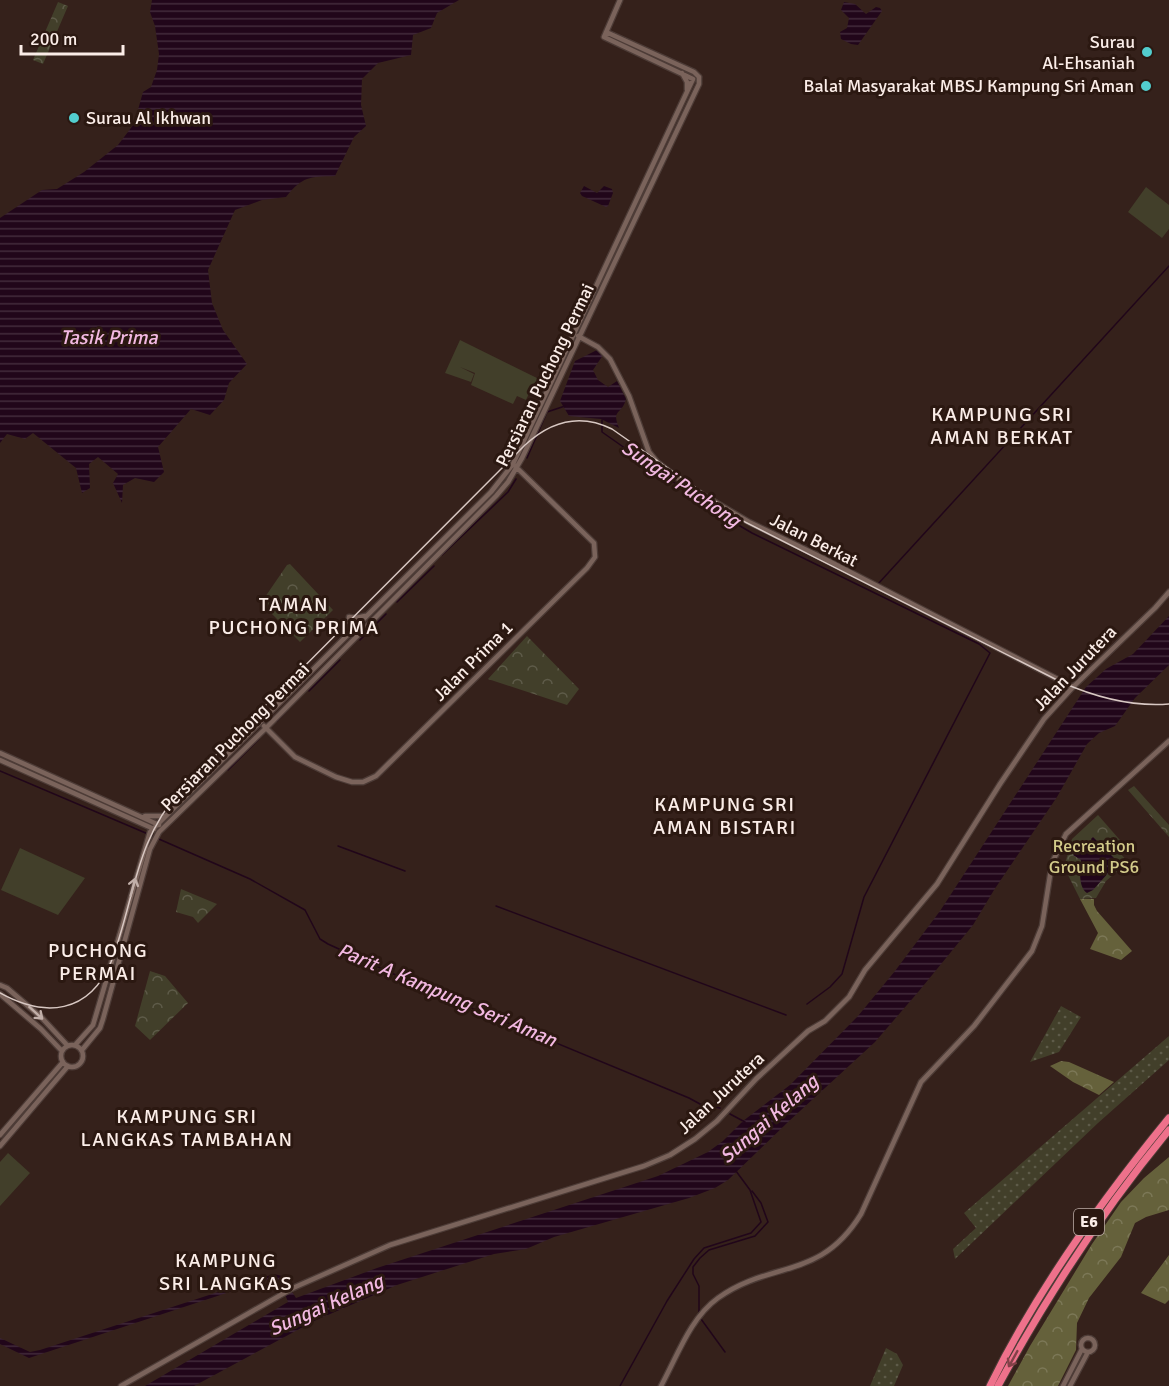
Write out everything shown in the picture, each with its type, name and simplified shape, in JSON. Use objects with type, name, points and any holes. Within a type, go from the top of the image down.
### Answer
[{"type":"highway","name":"E6","points":[[998,1382],[1019,1332],[1095,1213],[1169,1118]]},
{"type":"highway","name":"E6","points":[[990,1386],[998,1382],[1058,1282],[1104,1212],[1169,1130]]},
{"type":"street","points":[[620,0],[606,32],[673,65],[694,72],[699,77],[693,79],[673,65]]},
{"type":"street","points":[[681,72],[687,82],[687,93]]},
{"type":"street","name":"Persiaran Puchong Permai","points":[[76,1044],[93,1025],[144,846],[151,831],[349,633],[496,496],[511,477],[699,84],[699,77]]},
{"type":"street","name":"Persiaran Puchong Permai","points":[[82,1050],[103,1019],[150,849],[158,834],[266,728],[522,458],[693,79]]},
{"type":"street","name":"Jalan Berkat","points":[[577,335],[607,355],[615,366],[628,396],[649,452],[657,462],[688,486],[749,522],[1073,687]]},
{"type":"street","points":[[511,477],[524,474],[522,458]]},
{"type":"street","name":"Jalan Prima 1","points":[[260,722],[295,757],[336,777],[352,782],[363,782],[376,776],[587,568],[595,557],[594,543],[515,465]]},
{"type":"street","name":"Jalan Jurutera","points":[[121,1386],[292,1288],[390,1245],[644,1166],[670,1155],[695,1139],[717,1121],[756,1079],[808,1031],[825,1021],[849,997],[865,970],[937,884],[999,783],[1044,719],[1169,592]]},
{"type":"street","points":[[349,633],[349,617],[358,618],[368,615]]},
{"type":"street","points":[[257,736],[274,735],[273,727],[276,717]]},
{"type":"street","points":[[661,1386],[699,1317],[718,1298],[744,1284],[816,1259],[839,1243],[848,1233],[861,1214],[921,1082],[974,1026],[1032,951],[1042,926],[1052,863],[1066,834],[1169,741]]},
{"type":"street","points":[[0,753],[164,827]]},
{"type":"street","points":[[0,760],[141,823],[158,834]]},
{"type":"street","points":[[139,815],[165,816]]},
{"type":"street","points":[[141,823],[147,839]]},
{"type":"street","points":[[0,985],[42,1018],[67,1045]]},
{"type":"street","points":[[0,993],[62,1050]]},
{"type":"street","points":[[76,1044],[82,1050],[84,1056],[82,1062],[77,1066],[68,1066],[63,1062],[62,1050],[67,1045],[76,1044]]},
{"type":"street","points":[[0,1135],[63,1062]]},
{"type":"street","points":[[0,1146],[68,1066]]},
{"type":"street","points":[[1064,1386],[1082,1349],[1083,1341],[1090,1339],[1094,1347],[1088,1352],[1070,1386]]},
{"type":"street","points":[[1082,1349],[1088,1352]]},
{"type":"green space","points":[[58,2],[68,6],[43,64],[33,60]]},
{"type":"green space","points":[[1146,187],[1169,205],[1169,229],[1162,238],[1128,212]]},
{"type":"green space","points":[[460,340],[543,381],[539,388],[533,385],[526,400],[517,396],[513,404],[471,385],[475,373],[460,367],[474,374],[471,382],[445,373]]},
{"type":"green space","points":[[290,564],[333,610],[300,642],[263,605],[263,600],[287,565]]},
{"type":"green space","points":[[527,636],[579,689],[567,705],[488,679]]},
{"type":"green space","points":[[1134,786],[1169,825],[1169,837],[1128,790]]},
{"type":"green space","name":"Recreation Ground PS6","points":[[1098,815],[1126,847],[1120,853],[1128,862],[1106,881],[1096,898],[1080,899],[1064,867],[1072,839]]},
{"type":"green space","points":[[20,848],[85,878],[58,915],[1,890]]},
{"type":"green space","points":[[181,889],[217,904],[198,923],[193,917],[176,912]]},
{"type":"green space","points":[[1080,899],[1094,899],[1097,911],[1132,951],[1121,960],[1090,949],[1098,933]]},
{"type":"green space","points":[[150,971],[165,976],[188,1003],[150,1040],[135,1026]]},
{"type":"green space","points":[[1061,1006],[1081,1017],[1059,1052],[1030,1062]]},
{"type":"green space","points":[[1169,1036],[1169,1060],[1098,1123],[955,1259],[953,1249],[976,1228],[964,1213]]},
{"type":"green space","points":[[1061,1061],[1069,1062],[1114,1082],[1099,1095],[1073,1082],[1050,1066]]},
{"type":"green space","points":[[8,1153],[30,1173],[0,1206],[0,1162]]},
{"type":"green space","points":[[1169,1157],[1169,1210],[1135,1223],[1121,1257],[1089,1298],[1077,1323],[1076,1350],[1058,1386],[1008,1386],[1092,1244],[1121,1202]]},
{"type":"green space","points":[[1169,1255],[1169,1300],[1165,1304],[1141,1293]]},
{"type":"green space","points":[[886,1348],[897,1354],[903,1365],[894,1386],[870,1386]]},
{"type":"water","name":"Tasik Prima","points":[[152,0],[459,0],[437,13],[431,28],[413,35],[411,55],[378,63],[362,79],[361,105],[366,126],[354,137],[335,176],[307,179],[297,185],[286,197],[262,200],[235,210],[208,270],[212,303],[223,330],[247,364],[229,383],[224,400],[210,415],[191,409],[158,447],[164,472],[154,482],[135,478],[123,485],[122,503],[113,483],[118,474],[98,457],[89,464],[90,488],[82,493],[76,468],[33,433],[25,439],[7,434],[0,443],[0,218],[42,190],[57,189],[84,172],[118,145],[134,124],[143,92],[151,87],[157,70],[159,54],[155,26],[150,12]]},
{"type":"water","points":[[844,2],[855,4],[866,14],[876,7],[882,11],[858,45],[841,39],[840,32],[847,28],[849,18],[841,10]]},
{"type":"water","points":[[584,186],[597,193],[604,186],[612,189],[613,193],[608,206],[582,196],[580,193]]},
{"type":"water","points":[[597,350],[603,355],[593,370],[598,380],[608,387],[617,381],[626,399],[616,418],[619,428],[601,419],[569,416],[560,401],[575,361]]},
{"type":"water","name":"Sungai Kelang","points":[[1169,616],[1169,665],[1135,698],[1115,726],[1099,733],[1087,744],[1057,797],[973,925],[875,1042],[728,1180],[715,1188],[689,1198],[554,1237],[526,1249],[494,1254],[397,1285],[314,1321],[194,1386],[145,1386],[288,1302],[280,1281],[272,1278],[29,1358],[0,1344],[0,1338],[30,1352],[40,1350],[274,1274],[282,1276],[296,1298],[377,1268],[658,1176],[708,1152],[743,1121],[790,1085],[858,1016],[940,911],[1086,687],[1106,669],[1133,654]]},
{"type":"water","points":[[1093,837],[1118,862],[1093,890],[1087,893],[1081,882],[1081,860],[1073,855],[1076,852],[1083,855],[1093,843],[1091,839]]},
{"type":"waterway","name":"Sungai Puchong","points":[[878,584],[1169,266]]},
{"type":"waterway","name":"Sungai Puchong","points":[[527,458],[547,412],[565,406]]},
{"type":"waterway","points":[[602,420],[602,432],[716,512],[752,533],[979,644],[990,653],[864,897],[842,974],[830,987],[807,1004]]},
{"type":"waterway","name":"Sungai Puchong","points":[[442,555],[508,492],[516,479]]},
{"type":"waterway","name":"Sungai Puchong","points":[[397,602],[434,566]]},
{"type":"waterway","name":"Sungai Puchong","points":[[360,640],[386,614]]},
{"type":"waterway","name":"Sungai Puchong","points":[[309,691],[340,660]]},
{"type":"waterway","name":"Sungai Puchong","points":[[277,721],[294,703]]},
{"type":"waterway","name":"Sungai Puchong","points":[[228,770],[259,739]]},
{"type":"waterway","name":"Sungai Puchong","points":[[0,771],[148,834]]},
{"type":"waterway","name":"Parit A Kampung Seri Aman","points":[[152,836],[250,879],[305,910],[320,939],[328,944],[433,992],[700,1104],[720,1108]]},
{"type":"waterway","points":[[338,846],[405,871]]},
{"type":"waterway","points":[[496,906],[786,1015]]},
{"type":"waterway","name":"Parit A Kampung Seri Aman","points":[[730,1114],[745,1122]]},
{"type":"waterway","name":"Sungai Kelang","points":[[620,1386],[667,1301],[694,1259],[704,1248],[751,1233],[761,1222],[750,1190],[736,1171]]},
{"type":"waterway","points":[[699,1315],[699,1286],[693,1274],[693,1267],[709,1250],[755,1236],[768,1222],[761,1203],[752,1191]]},
{"type":"waterway","points":[[701,1319],[725,1352]]},
{"type":"tram line","points":[[0,993],[33,1006],[49,1008],[78,1001],[91,992],[102,979],[111,962],[137,872],[154,830],[165,810],[181,790],[525,445],[545,430],[566,422],[589,421],[612,429],[745,522],[1061,682],[1114,700],[1141,704],[1169,704]]},
{"type":"place","name":"Surau Al-Ehsaniah","points":[[1147,52]]},
{"type":"place","name":"Balai Masyarakat MBSJ Kampung Sri Aman","points":[[1146,86]]},
{"type":"place","name":"Surau Al Ikhwan","points":[[74,118]]},
{"type":"district","name":"KAMPUNG SRI AMAN BERKAT","points":[[1002,426]]},
{"type":"district","name":"TAMAN PUCHONG PRIMA","points":[[294,616]]},
{"type":"district","name":"KAMPUNG SRI AMAN BISTARI","points":[[725,816]]},
{"type":"district","name":"PUCHONG PERMAI","points":[[98,962]]},
{"type":"district","name":"KAMPUNG SRI LANGKAS TAMBAHAN","points":[[187,1128]]},
{"type":"district","name":"KAMPUNG SRI LANGKAS","points":[[226,1272]]}]
